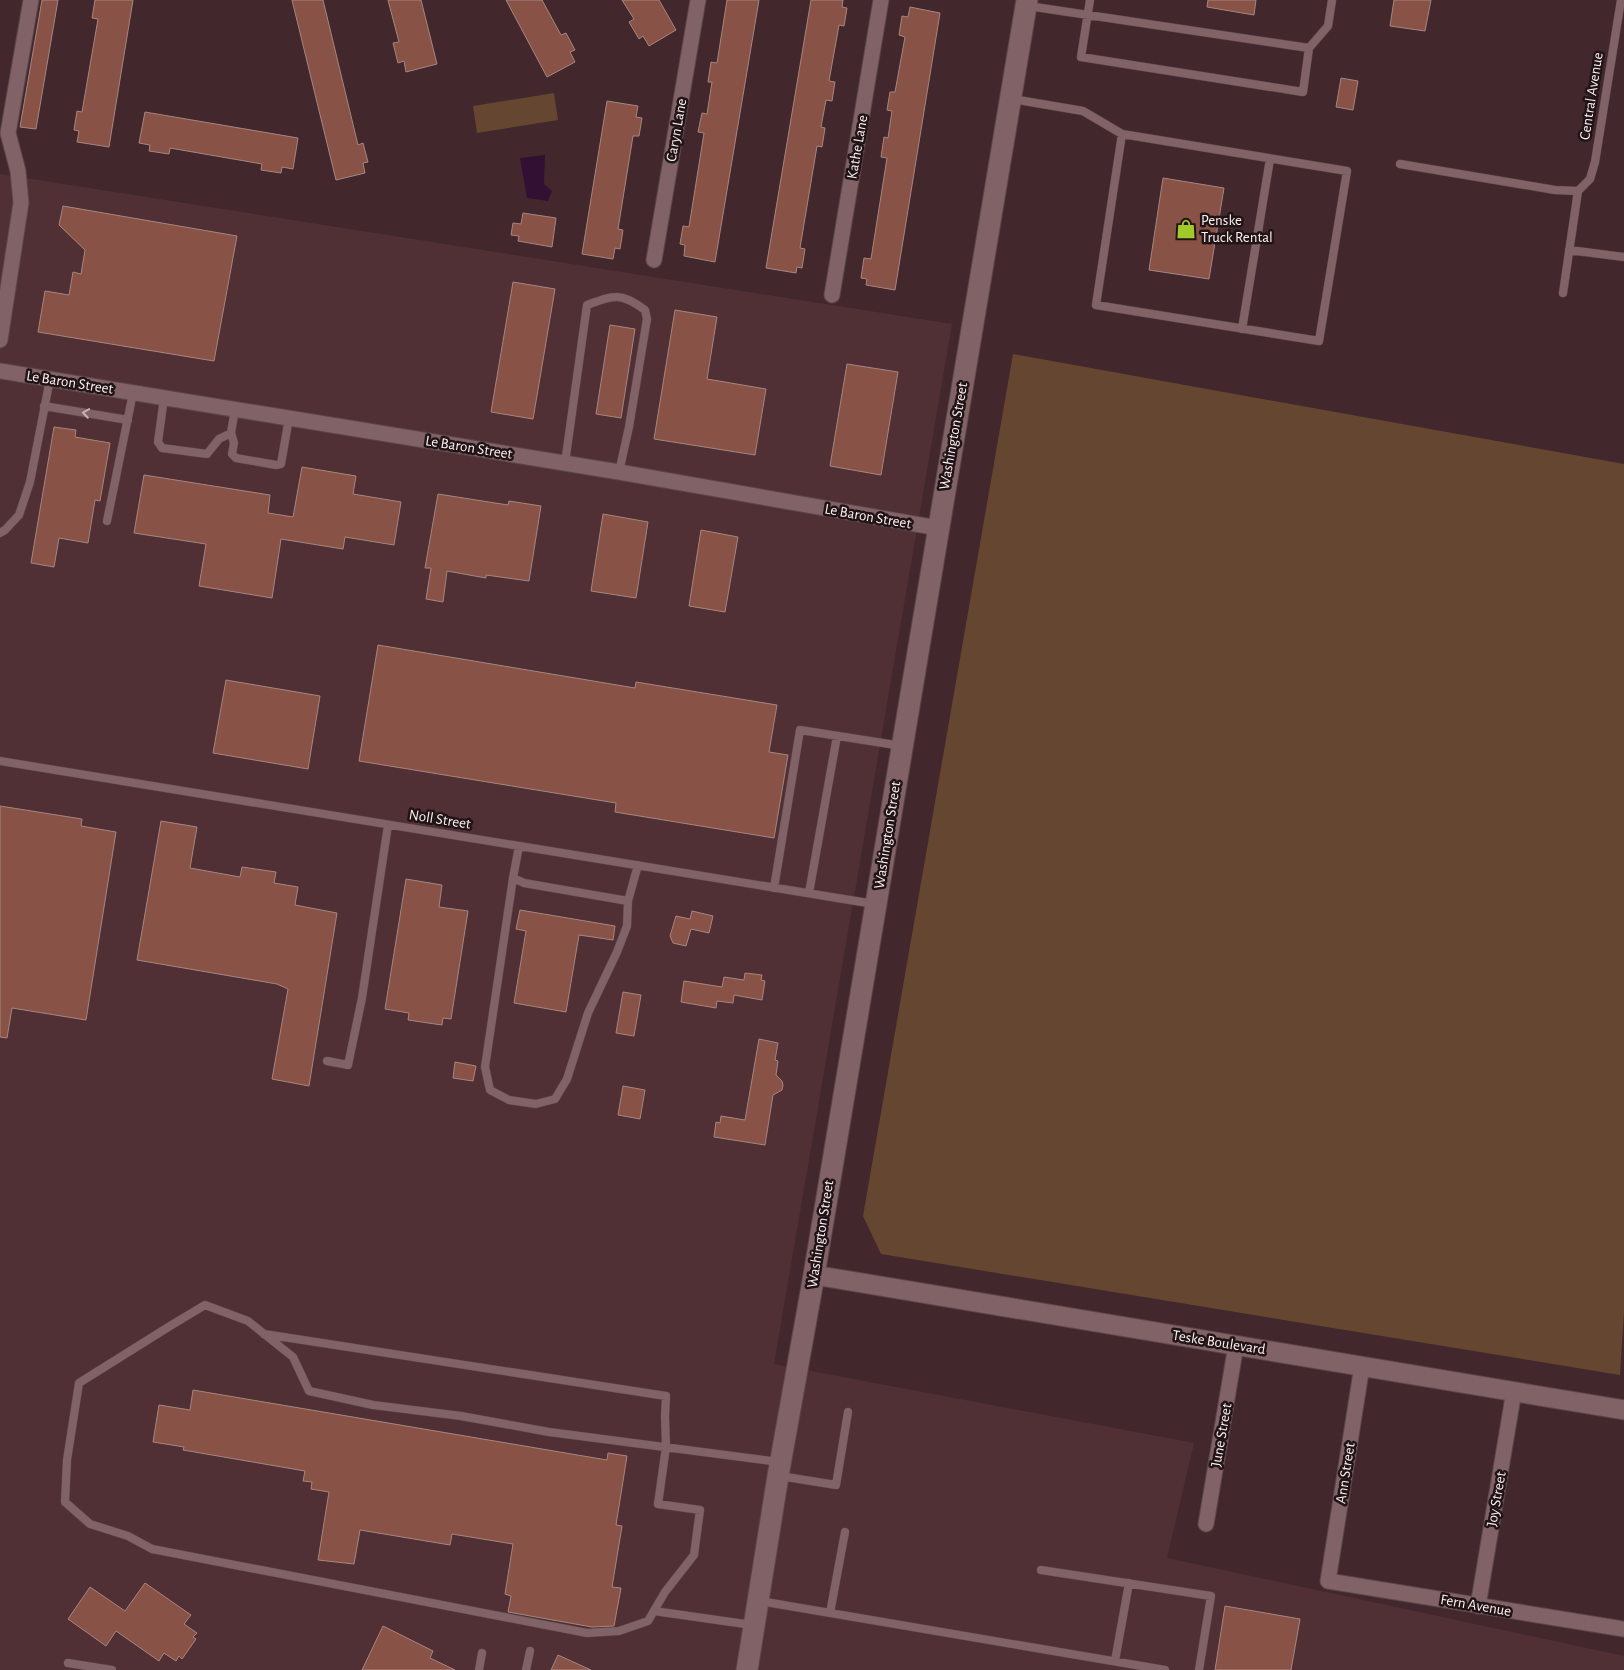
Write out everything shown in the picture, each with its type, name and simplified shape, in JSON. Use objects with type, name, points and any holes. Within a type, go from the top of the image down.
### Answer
[{"type":"main road","name":"Washington Street","points":[[747,1670],[779,1469],[814,1274],[1026,3]]},
{"type":"street","points":[[0,340],[2,317],[21,203],[18,171],[4,132],[31,0]]},
{"type":"street","name":"Caryn Lane","points":[[654,260],[698,0]]},
{"type":"street","name":"Kathe Lane","points":[[832,295],[881,0]]},
{"type":"street","name":"Le Baron Street","points":[[0,371],[619,472],[938,528]]},
{"type":"street","name":"Teske Boulevard","points":[[814,1274],[1624,1410]]},
{"type":"street","name":"June Street","points":[[1206,1524],[1236,1345]]},
{"type":"street","name":"Ann Street","points":[[1328,1581],[1362,1366]]},
{"type":"street","name":"Joy Street","points":[[1478,1606],[1514,1391]]},
{"type":"street","name":"Fern Avenue","points":[[1328,1581],[1624,1629]]},
{"type":"lane","points":[[1090,0],[1081,57],[1303,92],[1309,48],[1328,26],[1332,0]]},
{"type":"lane","name":"Central Avenue","points":[[1578,191],[1590,179],[1595,162],[1621,0]]},
{"type":"lane","points":[[1026,3],[1088,15],[1309,48]]},
{"type":"lane","points":[[1010,99],[1083,111],[1122,134],[1347,171],[1319,341],[1096,306],[1122,134]]},
{"type":"lane","points":[[1242,329],[1270,159]]},
{"type":"lane","points":[[1400,164],[1555,190],[1578,191],[1563,293]]},
{"type":"lane","points":[[1570,250],[1624,257]]},
{"type":"lane","points":[[565,463],[587,305],[615,296],[632,301],[645,310],[647,319],[629,427],[619,472]]},
{"type":"lane","points":[[0,533],[19,515],[30,482],[50,379]]},
{"type":"lane","points":[[107,521],[133,393]]},
{"type":"lane","points":[[164,398],[158,442],[162,448],[207,454],[220,439],[231,432]]},
{"type":"lane","points":[[44,406],[128,420]]},
{"type":"lane","points":[[235,410],[231,432],[234,443],[232,454],[236,458],[276,466],[281,464],[289,418]]},
{"type":"lane","points":[[774,888],[800,730],[902,746]]},
{"type":"lane","points":[[809,893],[837,736]]},
{"type":"lane","name":"Noll Street","points":[[0,761],[876,904]]},
{"type":"lane","points":[[327,1061],[348,1065],[362,998],[388,824]]},
{"type":"lane","points":[[519,846],[485,1067],[490,1090],[509,1100],[536,1104],[556,1099],[567,1079],[588,1013],[617,952],[627,926],[628,901],[632,893],[638,865]]},
{"type":"lane","points":[[513,878],[524,883],[628,901]]},
{"type":"lane","points":[[264,1334],[666,1396],[666,1448],[658,1504],[700,1510],[694,1555],[665,1592],[648,1621],[620,1631],[587,1633],[152,1549],[128,1536],[90,1524],[65,1502],[67,1460],[79,1383],[206,1305],[248,1321],[292,1357],[309,1391],[373,1405],[461,1416],[549,1432],[666,1448],[779,1469],[836,1485],[848,1412]]},
{"type":"lane","points":[[830,1613],[845,1532]]},
{"type":"lane","points":[[1041,1570],[1211,1596],[1199,1670]]},
{"type":"lane","points":[[1114,1662],[1128,1584]]},
{"type":"lane","points":[[758,1601],[1164,1670]]},
{"type":"lane","points":[[654,1611],[754,1626]]},
{"type":"lane","points":[[526,1670],[530,1651]]},
{"type":"lane","points":[[479,1670],[482,1653]]},
{"type":"lane","points":[[68,1663],[112,1670]]},
{"type":"shaded area","points":[[554,93],[558,120],[477,133],[473,106]]},
{"type":"shaded area","points":[[545,155],[544,184],[552,191],[548,201],[527,198],[520,158]]},
{"type":"shaded area","points":[[0,174],[952,324],[774,1364],[1194,1443],[1167,1558],[1624,1656],[1624,1670],[0,1670]]},
{"type":"shaded area","points":[[1013,354],[1624,464],[1624,1311],[1620,1375],[881,1254],[863,1216]]},
{"type":"building","points":[[42,0],[58,0],[36,129],[20,127]]},
{"type":"building","points":[[95,0],[133,0],[109,147],[77,142],[79,131],[74,130],[77,111],[82,112],[98,19],[92,18]]},
{"type":"building","points":[[292,0],[323,0],[358,145],[363,143],[368,162],[363,163],[365,173],[336,180]]},
{"type":"building","points":[[388,0],[421,0],[437,64],[406,72],[404,61],[398,63],[393,43],[399,42]]},
{"type":"building","points":[[506,0],[542,0],[561,35],[566,33],[575,50],[570,52],[575,62],[547,77]]},
{"type":"building","points":[[622,0],[659,0],[676,30],[649,46],[643,36],[639,39],[629,22],[634,19]]},
{"type":"building","points":[[727,0],[759,0],[715,262],[684,256],[685,245],[680,244],[683,226],[689,227],[704,133],[698,132],[702,113],[707,114],[712,82],[708,82],[711,62],[717,63]]},
{"type":"building","points":[[811,0],[843,0],[842,7],[847,8],[844,26],[839,25],[829,81],[835,82],[832,101],[826,100],[821,127],[825,128],[822,147],[817,146],[800,248],[805,249],[802,268],[797,267],[796,273],[766,268]]},
{"type":"building","points":[[1208,0],[1256,0],[1254,15],[1207,7]]},
{"type":"building","points":[[1394,0],[1431,0],[1425,31],[1390,26]]},
{"type":"building","points":[[910,7],[940,13],[895,290],[866,285],[867,279],[861,278],[864,258],[871,259],[887,158],[881,157],[884,137],[888,138],[892,111],[887,110],[890,92],[895,92],[905,37],[899,35],[902,16],[908,17]]},
{"type":"building","points":[[1341,78],[1358,81],[1353,110],[1336,107]]},
{"type":"building","points":[[607,101],[638,106],[636,117],[642,118],[639,136],[633,136],[618,229],[623,230],[620,249],[615,248],[613,259],[582,254]]},
{"type":"building","points":[[145,112],[298,138],[293,169],[282,167],[281,173],[261,170],[262,164],[170,148],[169,154],[149,151],[150,145],[139,143]]},
{"type":"building","name":"Penske Truck Rental","points":[[1163,178],[1224,188],[1209,279],[1149,270]]},
{"type":"building","points":[[63,206],[237,236],[214,361],[38,332],[45,291],[69,295],[73,272],[81,274],[85,250],[59,225]]},
{"type":"building","points":[[523,213],[556,218],[552,247],[518,241],[519,236],[511,235],[513,223],[521,224]]},
{"type":"building","points":[[513,282],[555,289],[533,419],[491,412]]},
{"type":"building","points":[[675,310],[717,317],[707,379],[766,389],[755,455],[654,439]]},
{"type":"building","points":[[610,325],[635,329],[621,418],[596,414]]},
{"type":"building","points":[[847,364],[898,372],[881,475],[830,466]]},
{"type":"building","points":[[54,427],[76,430],[75,437],[110,443],[100,501],[95,500],[88,543],[59,538],[54,567],[31,563]]},
{"type":"building","points":[[302,467],[356,476],[353,494],[401,502],[394,545],[345,537],[343,549],[281,539],[272,598],[199,586],[206,544],[134,533],[144,475],[270,495],[268,513],[293,517]]},
{"type":"building","points":[[438,494],[508,505],[509,501],[541,506],[529,581],[486,575],[486,578],[447,571],[443,602],[426,599],[431,568],[425,568]]},
{"type":"building","points":[[603,514],[648,522],[636,598],[591,591]]},
{"type":"building","points":[[701,530],[738,537],[725,612],[689,606]]},
{"type":"building","points":[[378,645],[635,688],[636,682],[777,705],[769,752],[788,755],[774,838],[615,812],[616,803],[359,761]]},
{"type":"building","points":[[226,680],[320,696],[308,769],[213,753]]},
{"type":"building","points":[[0,806],[82,819],[81,826],[116,832],[86,1020],[12,1008],[7,1038],[0,1037]]},
{"type":"building","points":[[161,821],[197,827],[190,868],[240,877],[242,867],[276,872],[274,883],[298,887],[295,905],[337,913],[309,1086],[272,1079],[288,989],[277,984],[137,960]]},
{"type":"building","points":[[406,879],[442,885],[439,907],[468,911],[451,1019],[443,1018],[442,1025],[408,1020],[409,1013],[385,1009]]},
{"type":"building","points":[[520,910],[615,926],[613,940],[579,935],[566,1012],[514,1003],[526,931],[516,929]]},
{"type":"building","points":[[692,911],[713,916],[709,933],[691,929],[686,946],[673,943],[670,936],[676,916],[690,919]]},
{"type":"building","points":[[745,973],[762,975],[761,980],[765,981],[762,1000],[734,995],[733,1003],[717,1001],[716,1008],[681,1002],[684,981],[722,987],[724,977],[744,980]]},
{"type":"building","points":[[623,992],[641,995],[634,1036],[616,1033]]},
{"type":"building","points":[[759,1039],[778,1043],[775,1060],[778,1061],[776,1075],[783,1085],[782,1090],[773,1095],[765,1145],[714,1137],[716,1122],[720,1123],[721,1116],[745,1120]]},
{"type":"building","points":[[455,1062],[476,1066],[473,1081],[453,1078]]},
{"type":"building","points":[[623,1086],[645,1090],[640,1119],[618,1115]]},
{"type":"building","points":[[193,1390],[607,1460],[608,1453],[627,1456],[616,1525],[622,1526],[612,1587],[621,1588],[614,1626],[592,1627],[508,1612],[511,1596],[505,1594],[513,1544],[452,1534],[450,1545],[360,1530],[354,1564],[318,1560],[329,1492],[311,1489],[312,1482],[303,1481],[305,1471],[183,1450],[184,1447],[153,1442],[159,1405],[190,1410]]},
{"type":"building","points":[[145,1583],[191,1615],[184,1624],[197,1633],[193,1637],[196,1639],[182,1659],[179,1656],[176,1661],[164,1653],[159,1661],[116,1631],[106,1646],[68,1619],[90,1587],[125,1611]]},
{"type":"building","points":[[1225,1606],[1300,1619],[1291,1670],[1215,1670]]},
{"type":"building","points":[[383,1626],[433,1651],[430,1658],[455,1670],[362,1670]]},
{"type":"building","points":[[558,1655],[591,1670],[551,1670]]},
{"type":"place","name":"Penske Truck Rental","points":[[1186,229]]}]
